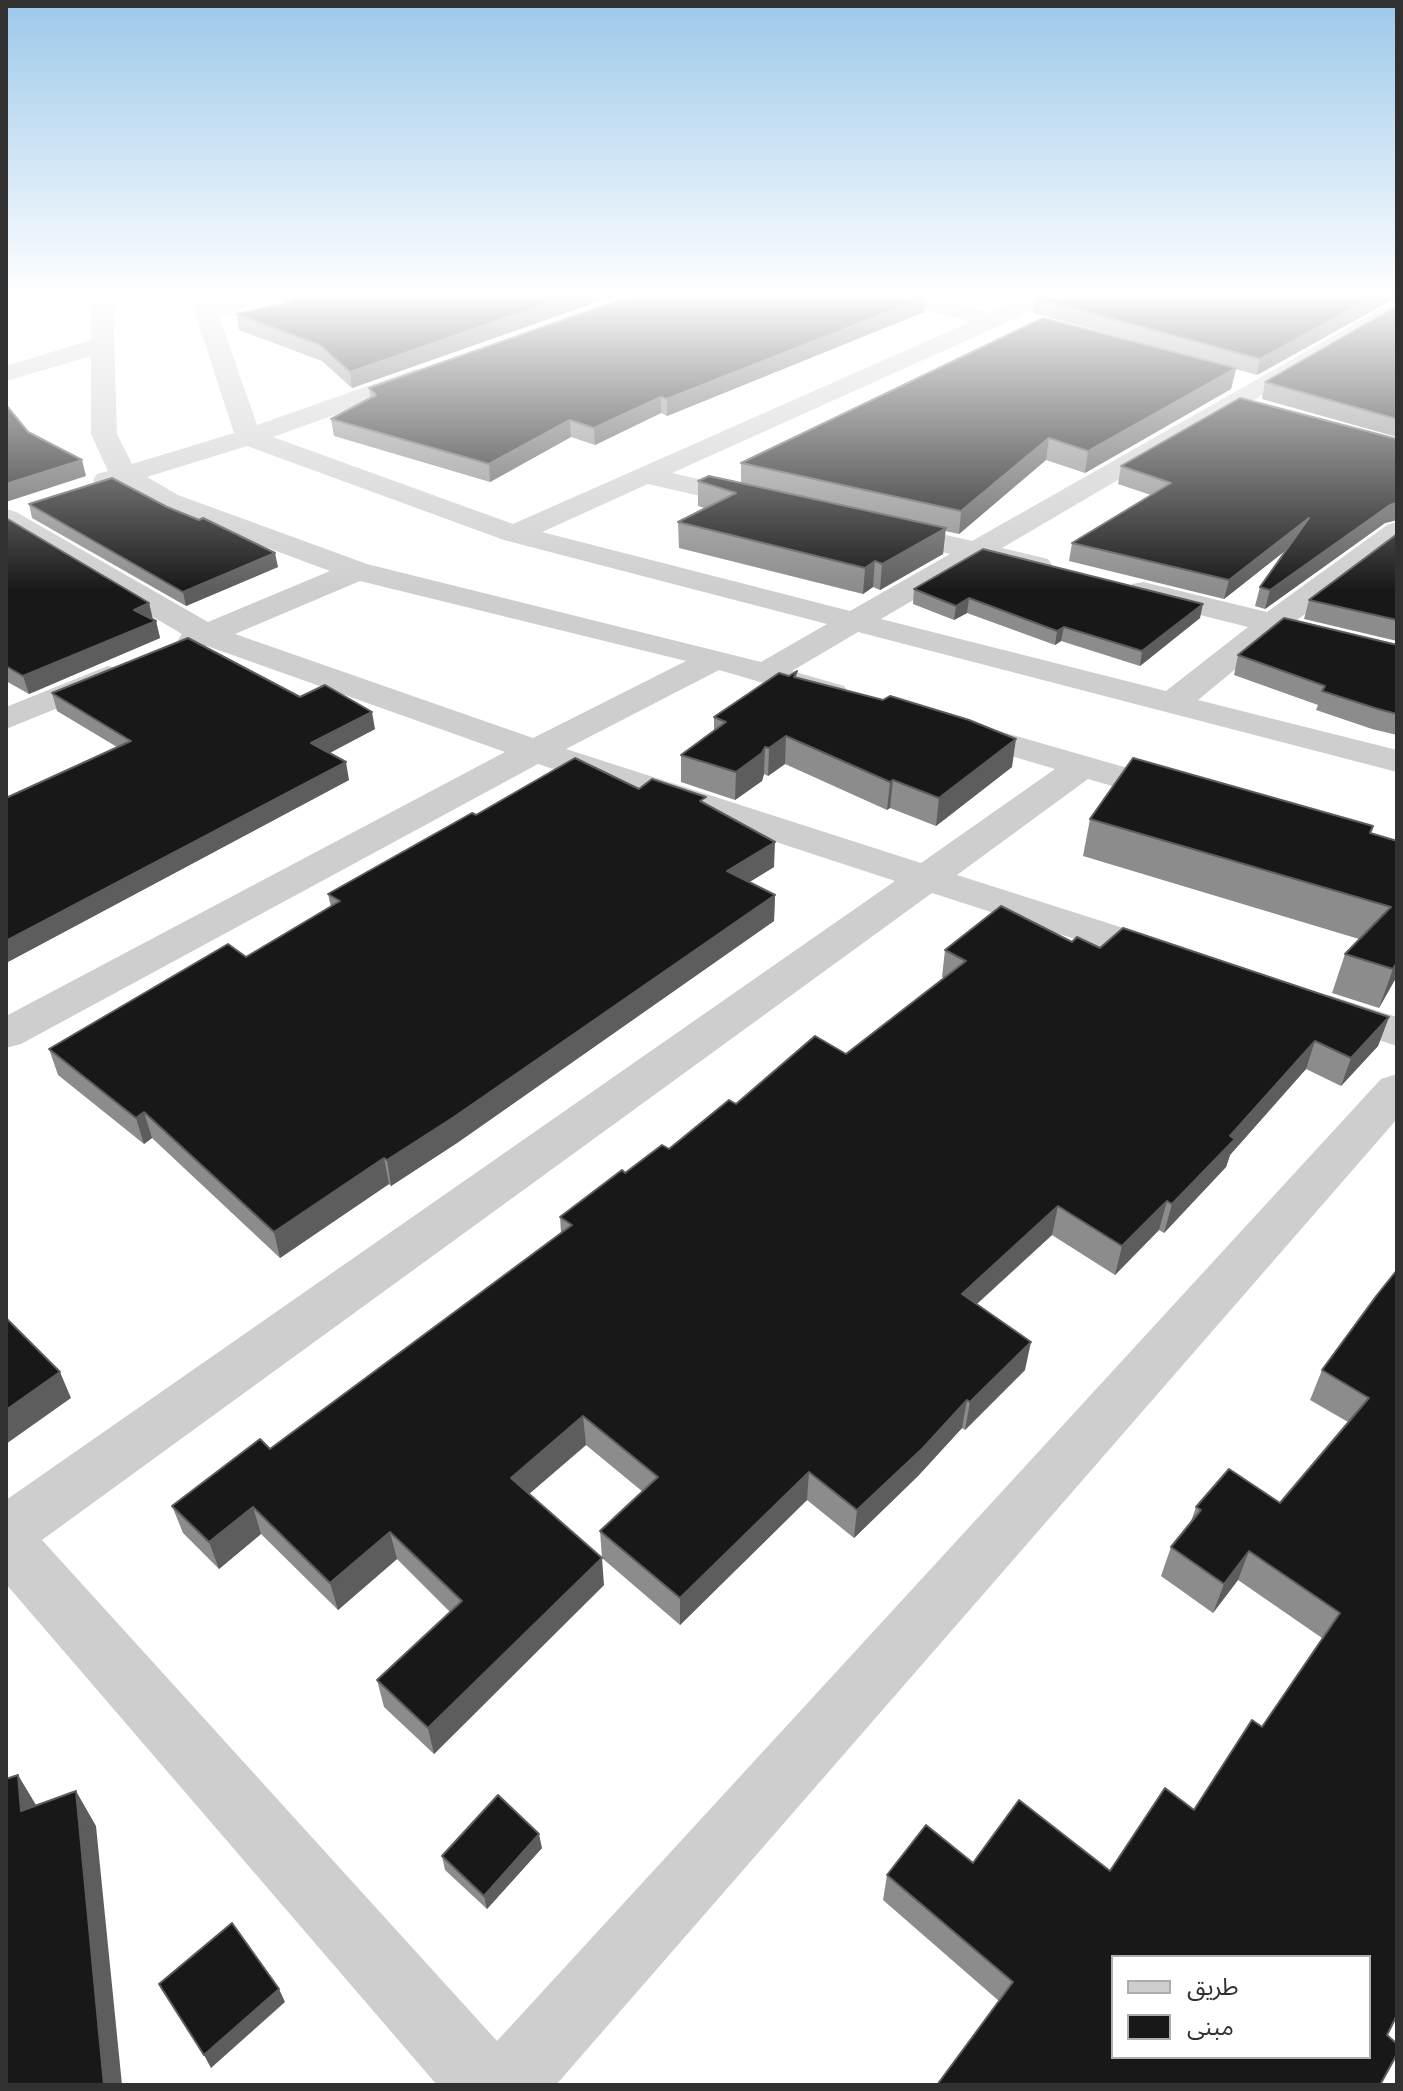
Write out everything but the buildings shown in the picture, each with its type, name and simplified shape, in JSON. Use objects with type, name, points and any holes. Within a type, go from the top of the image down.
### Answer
[{"type":"street","points":[[104,395],[104,434],[123,474],[168,501],[357,571],[716,659],[856,700]]},
{"type":"street","points":[[235,395],[248,437]]},
{"type":"street","points":[[79,489],[248,437],[368,395]]},
{"type":"street","points":[[514,534],[828,395]]},
{"type":"street","points":[[765,673],[976,550],[1225,395]]},
{"type":"street","points":[[248,437],[514,534],[1397,761]]},
{"type":"street","points":[[648,476],[789,508]]},
{"type":"street","points":[[16,512],[207,635],[535,751],[1201,967]]},
{"type":"street","points":[[867,525],[1065,572]]},
{"type":"street","points":[[1173,703],[1272,623],[1397,531]]},
{"type":"street","points":[[6,719],[357,571]]},
{"type":"street","points":[[1109,583],[1397,654]]},
{"type":"street","points":[[6,1034],[535,751],[716,659]]},
{"type":"street","points":[[931,722],[1202,802]]},
{"type":"street","points":[[6,1533],[1082,767]]},
{"type":"street","points":[[1291,997],[1397,1032]]},
{"type":"street","points":[[507,2085],[1397,1090]]},
{"type":"street","points":[[6,1542],[486,2085]]}]
